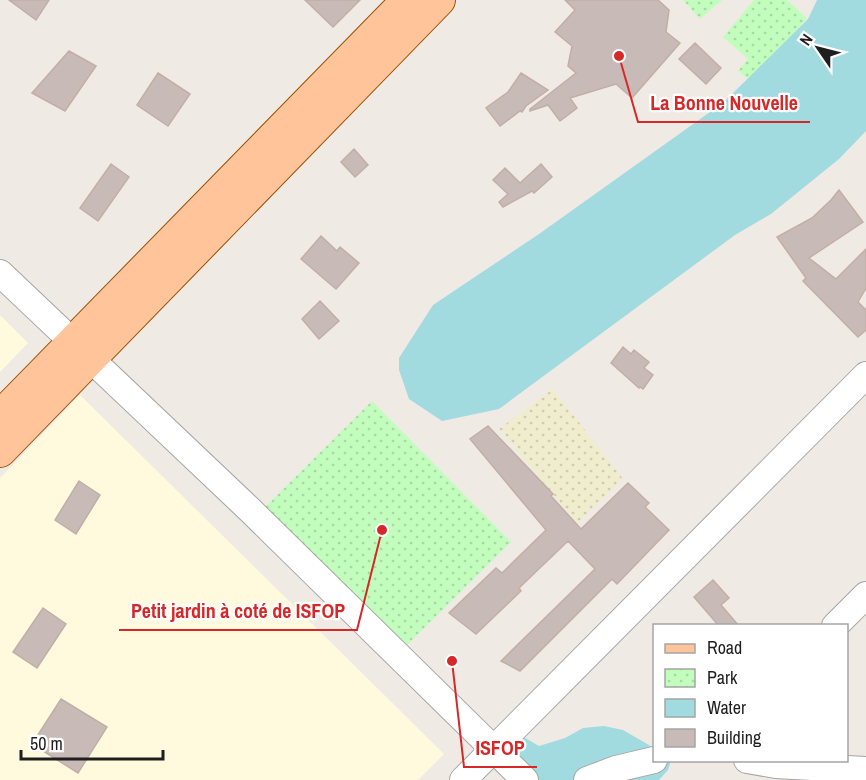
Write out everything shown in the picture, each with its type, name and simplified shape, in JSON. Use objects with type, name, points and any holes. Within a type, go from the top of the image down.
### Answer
[{"type":"main road","points":[[0,451],[81,351],[408,0]]},
{"type":"main road","points":[[0,417],[81,351],[439,0]]},
{"type":"street","points":[[0,273],[249,509],[525,780]]},
{"type":"street","points":[[463,780],[866,375]]},
{"type":"street","points":[[837,624],[866,595]]},
{"type":"street","points":[[587,780],[616,769],[653,760]]},
{"type":"street","points":[[759,762],[866,770]]},
{"type":"shaded area","points":[[0,315],[28,343],[0,372]]},
{"type":"shaded area","points":[[553,389],[623,479],[577,523],[499,429]]},
{"type":"shaded area","points":[[80,395],[444,754],[418,780],[0,780],[0,478]]},
{"type":"green space","points":[[683,0],[722,0],[700,19]]},
{"type":"green space","points":[[754,0],[787,0],[807,18],[752,82],[738,71],[748,59],[723,37]]},
{"type":"green space","points":[[372,401],[511,542],[393,659],[254,518]]},
{"type":"water","points":[[817,0],[866,0],[866,131],[839,159],[771,214],[735,235],[499,409],[442,421],[409,399],[399,370],[399,358],[433,305],[539,234],[724,102],[808,19]]},
{"type":"water","points":[[604,726],[623,730],[653,747],[653,762],[671,762],[668,770],[659,780],[537,780],[505,749],[520,735],[539,746],[565,738],[583,728]]},
{"type":"building","points":[[9,0],[49,0],[36,20]]},
{"type":"building","points":[[305,0],[360,0],[333,27]]},
{"type":"building","points":[[565,0],[658,0],[669,10],[666,32],[680,43],[632,98],[616,84],[570,98],[577,108],[560,121],[548,105],[530,111],[576,73],[568,66],[572,46],[555,32],[575,10]]},
{"type":"building","points":[[695,43],[721,68],[706,84],[679,59]]},
{"type":"building","points":[[69,51],[96,66],[65,111],[32,93]]},
{"type":"building","points":[[158,73],[190,94],[168,126],[137,105]]},
{"type":"building","points":[[521,73],[548,90],[526,106],[522,112],[520,111],[500,126],[486,108],[508,92]]},
{"type":"building","points":[[354,149],[368,165],[355,177],[341,162]]},
{"type":"building","points":[[111,164],[129,177],[98,221],[80,208]]},
{"type":"building","points":[[541,164],[552,177],[534,193],[532,191],[503,207],[499,202],[508,194],[493,180],[505,168],[520,183]]},
{"type":"building","points":[[839,190],[863,222],[809,258],[836,279],[866,249],[866,288],[858,302],[866,310],[866,330],[858,337],[803,281],[806,278],[777,237],[812,218]]},
{"type":"building","points":[[321,236],[337,251],[340,247],[359,263],[336,289],[301,259]]},
{"type":"building","points":[[320,301],[339,321],[319,339],[302,319]]},
{"type":"building","points":[[623,347],[631,354],[634,350],[649,362],[644,368],[653,375],[643,389],[611,363]]},
{"type":"building","points":[[488,426],[553,494],[551,496],[581,529],[628,483],[649,503],[645,507],[669,530],[617,584],[612,579],[520,671],[501,661],[595,569],[568,541],[476,634],[449,613],[496,568],[502,573],[546,530],[470,439]]},
{"type":"building","points":[[79,481],[100,495],[76,534],[55,520]]},
{"type":"building","points":[[713,580],[729,598],[721,605],[737,624],[717,624],[694,597]]},
{"type":"building","points":[[43,608],[66,624],[37,668],[13,652]]},
{"type":"building","points":[[61,699],[107,727],[78,773],[32,744]]},
{"type":"place","name":"La Bonne Nouvelle","points":[[619,56]]},
{"type":"place","name":"Petit jardin à coté de ISFOP","points":[[382,530]]},
{"type":"place","name":"ISFOP","points":[[452,661]]}]
